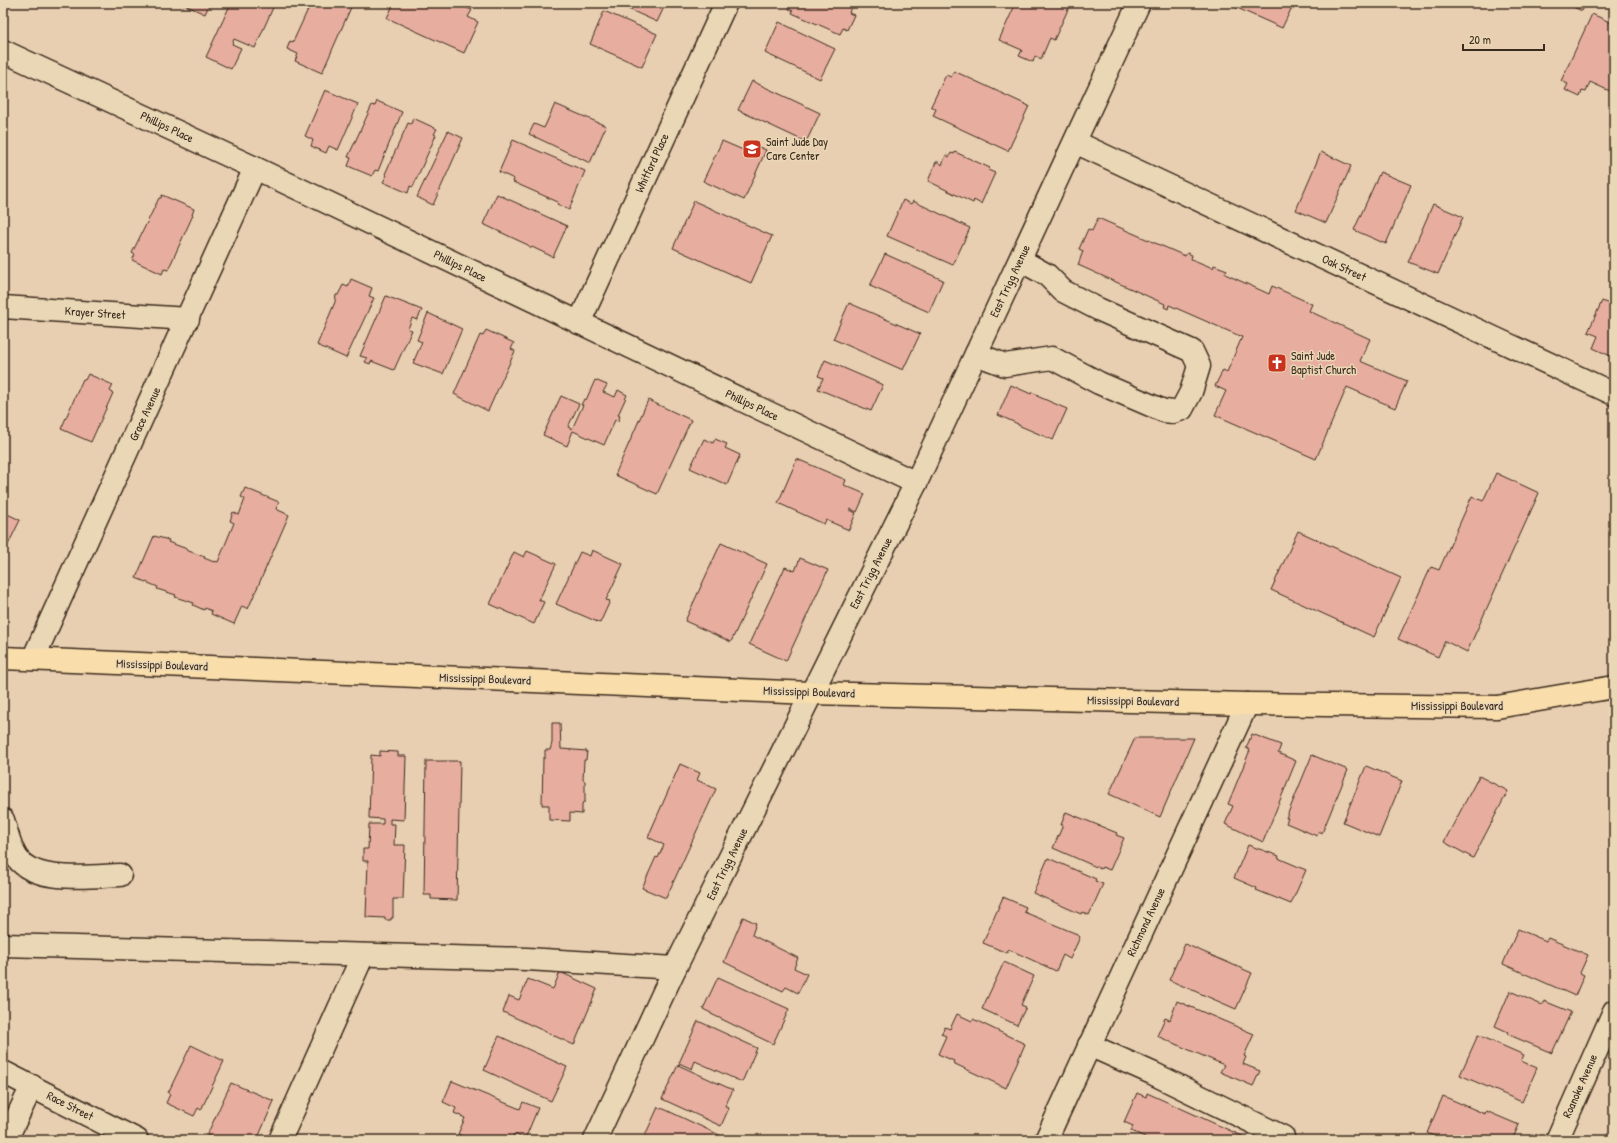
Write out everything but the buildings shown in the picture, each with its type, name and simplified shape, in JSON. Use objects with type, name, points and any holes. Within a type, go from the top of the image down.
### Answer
[{"type":"main road","name":"Mississippi Boulevard","points":[[3,658],[811,693],[1247,704],[1497,707],[1614,687]]},
{"type":"street","name":"Whitford Place","points":[[579,323],[726,3]]},
{"type":"street","name":"East Trigg Avenue","points":[[595,1140],[676,968],[916,482],[1139,3]]},
{"type":"street","name":"Phillips Place","points":[[3,51],[255,168],[916,482]]},
{"type":"street","name":"Oak Street","points":[[1075,142],[1614,394]]},
{"type":"street","name":"Grace Avenue","points":[[33,659],[255,168]]},
{"type":"street","points":[[976,354],[1005,365],[1042,358],[1059,360],[1099,383],[1164,411],[1173,412],[1182,409],[1191,392],[1199,366],[1192,352],[1098,309],[1063,290],[1047,275],[1020,260]]},
{"type":"street","name":"Krayer Street","points":[[3,307],[188,319]]},
{"type":"street","name":"Richmond Avenue","points":[[1046,1140],[1247,704]]},
{"type":"street","points":[[3,820],[17,858],[31,868],[56,877],[120,876]]},
{"type":"street","points":[[3,945],[527,959],[676,968]]},
{"type":"street","points":[[280,1140],[363,955]]},
{"type":"street","name":"Roanoke Avenue","points":[[1557,1140],[1614,1011]]},
{"type":"street","points":[[1089,1045],[1152,1073],[1283,1137]]},
{"type":"street","name":"Race Street","points":[[3,1072],[136,1140]]},
{"type":"street","points":[[6,1140],[32,1086]]},
{"type":"place","name":"Saint Jude Day Care Center","points":[[752,149]]},
{"type":"place","name":"Saint Jude Baptist Church","points":[[1277,363]]}]
